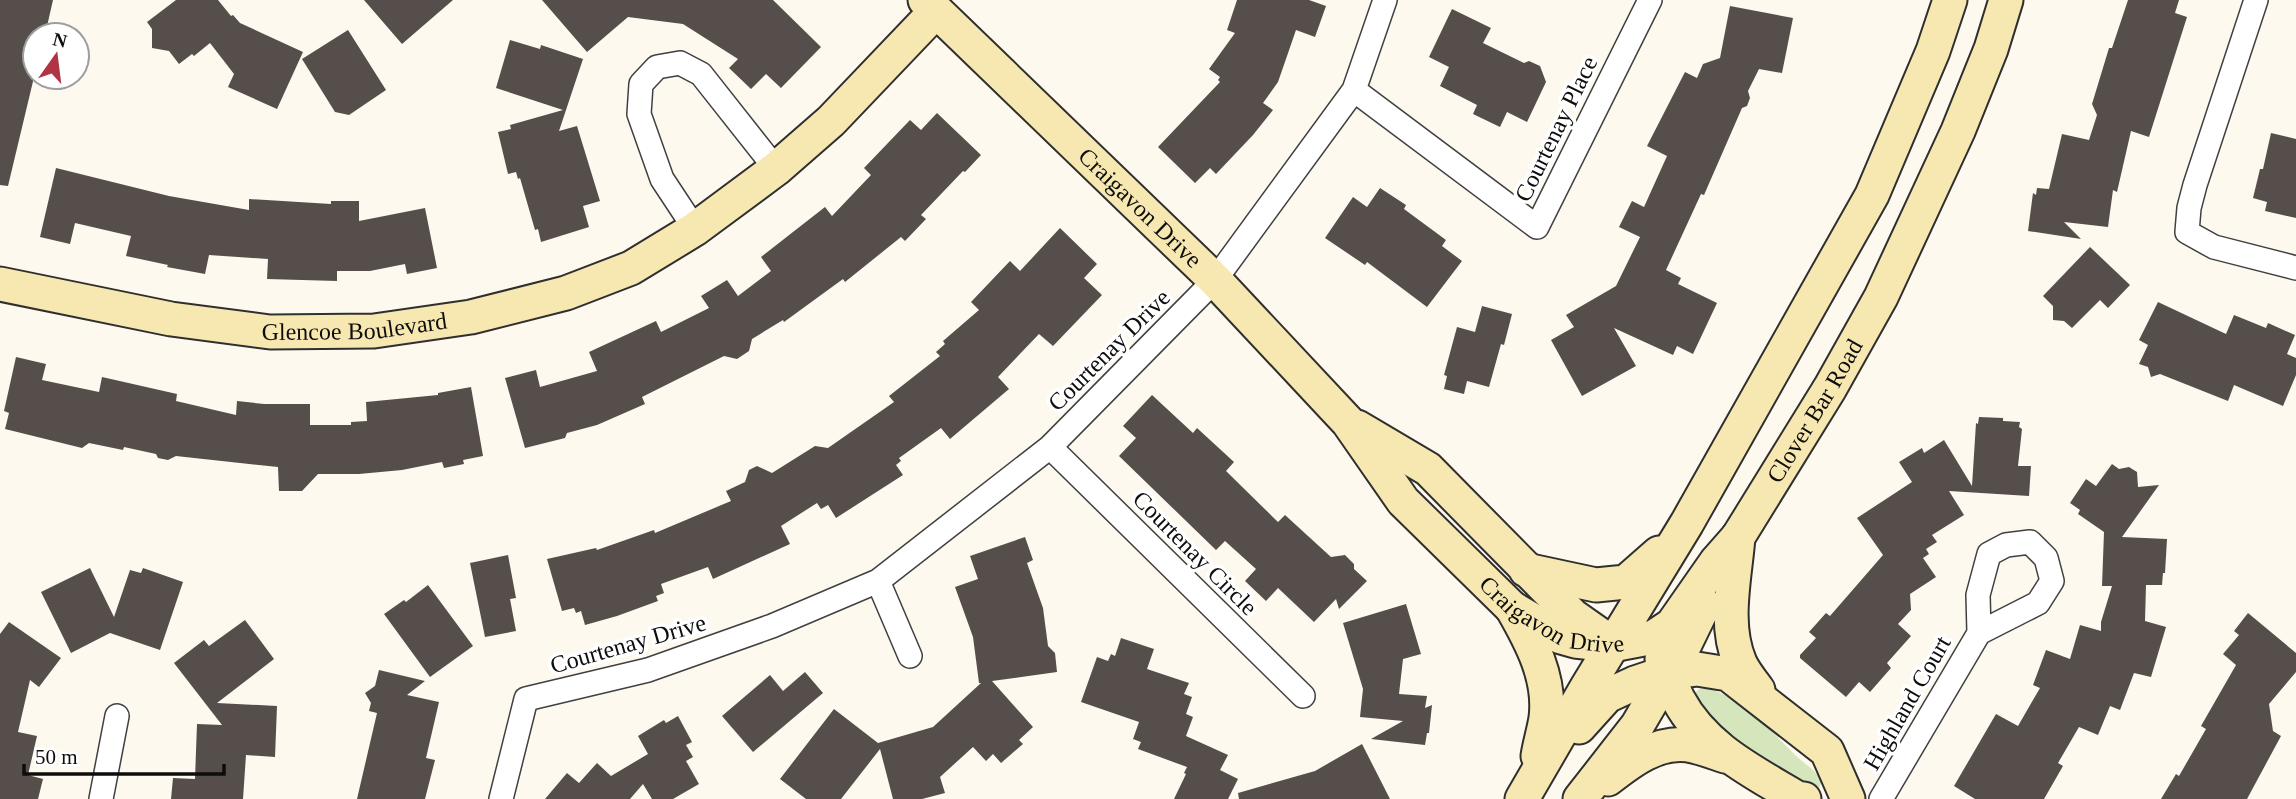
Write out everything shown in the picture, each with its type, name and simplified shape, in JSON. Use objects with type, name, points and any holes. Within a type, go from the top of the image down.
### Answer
[{"type":"main road","points":[[1527,791],[1687,523],[1872,195],[1933,51],[1950,0]]},
{"type":"main road","name":"Clover Bar Road","points":[[1580,799],[1637,726],[1685,644],[1738,537],[1830,388],[1881,297],[1958,131],[1991,49],[2006,0]]},
{"type":"main road","name":"Glencoe Boulevard","points":[[0,284],[171,319],[270,332],[374,331],[471,317],[566,293],[631,268],[695,229],[776,169],[831,121],[931,5]]},
{"type":"main road","name":"Craigavon Drive","points":[[931,5],[1215,280],[1348,422],[1403,501],[1512,608],[1561,637],[1612,645]]},
{"type":"main road","name":"Craigavon Drive","points":[[1348,422],[1428,469],[1573,616],[1612,645]]},
{"type":"main road","points":[[1526,570],[1596,585],[1626,582],[1653,559],[1687,523]]},
{"type":"main road","points":[[1687,523],[1661,595],[1654,638],[1678,699],[1696,726],[1727,757]]},
{"type":"main road","points":[[1612,645],[1654,638],[1672,625],[1716,562],[1738,537]]},
{"type":"main road","points":[[1738,537],[1731,623],[1734,643],[1740,664],[1765,701]]},
{"type":"main road","points":[[1512,608],[1528,636],[1543,673],[1546,715],[1527,791]]},
{"type":"main road","points":[[1580,799],[1627,705],[1626,686],[1612,645]]},
{"type":"main road","points":[[1527,791],[1606,696],[1626,686],[1668,672],[1697,669],[1728,674],[1827,751],[1848,799]]},
{"type":"main road","points":[[1580,799],[1634,759],[1667,744],[1688,745],[1727,757],[1797,798],[1804,799]]},
{"type":"street","name":"Courtenay Drive","points":[[500,799],[526,699],[648,670],[772,626],[878,581],[1050,447],[1215,280],[1354,90],[1385,0]]},
{"type":"street","name":"Courtenay Place","points":[[1354,90],[1537,227],[1650,0]]},
{"type":"street","points":[[2256,0],[2195,184],[2187,232],[2214,247],[2296,268]]},
{"type":"street","points":[[695,229],[662,179],[639,114],[641,84],[657,67],[680,62],[701,74],[776,169]]},
{"type":"street","name":"Courtenay Circle","points":[[1050,447],[1303,696]]},
{"type":"street","points":[[878,581],[910,656]]},
{"type":"street","name":"Highland Court","points":[[1881,799],[1979,633]]},
{"type":"street","points":[[101,799],[117,716]]},
{"type":"green space","points":[[1708,688],[1744,707],[1765,725],[1816,773],[1822,781],[1819,788],[1814,790],[1722,738],[1693,695],[1699,689]]},
{"type":"building","points":[[0,0],[53,0],[48,21],[21,21],[21,91],[31,91],[8,186],[0,185]]},
{"type":"building","points":[[176,0],[218,0],[240,23],[303,52],[277,109],[228,87],[234,74],[210,43],[179,64],[169,51],[152,48],[152,29],[147,22]]},
{"type":"building","points":[[364,0],[453,0],[402,44]]},
{"type":"building","points":[[542,0],[773,0],[821,47],[781,88],[766,74],[751,89],[729,68],[738,59],[683,24],[628,17],[587,52]]},
{"type":"building","points":[[1237,0],[1309,0],[1326,6],[1315,37],[1296,30],[1278,82],[1263,103],[1273,110],[1216,174],[1210,168],[1195,183],[1158,147],[1220,82],[1220,77],[1209,69],[1235,33],[1227,30]]},
{"type":"building","points":[[2128,0],[2179,0],[2175,13],[2187,17],[2149,137],[2131,131],[2117,192],[2113,190],[2108,227],[2064,222],[2081,239],[2028,231],[2033,193],[2036,195],[2037,188],[2049,189],[2062,134],[2089,140],[2097,115],[2092,104],[2109,48],[2112,48]]},
{"type":"building","points":[[1730,6],[1793,18],[1782,73],[1759,69],[1748,91],[1750,98],[1747,106],[1742,108],[1704,195],[1701,194],[1666,270],[1681,278],[1678,284],[1717,303],[1693,354],[1677,346],[1673,355],[1614,328],[1636,366],[1582,396],[1551,340],[1574,327],[1566,315],[1616,286],[1640,237],[1619,227],[1632,201],[1644,207],[1667,156],[1647,146],[1685,72],[1697,78],[1703,64],[1720,58]]},
{"type":"building","points":[[1452,9],[1491,28],[1483,43],[1524,63],[1529,61],[1540,66],[1546,82],[1527,122],[1507,112],[1500,127],[1473,114],[1477,105],[1440,86],[1449,67],[1429,57]]},
{"type":"building","points":[[348,30],[386,90],[349,115],[335,112],[302,59]]},
{"type":"building","points":[[510,40],[540,49],[541,45],[583,59],[559,131],[577,126],[600,201],[583,206],[589,227],[541,242],[520,178],[518,179],[516,172],[508,174],[498,132],[511,129],[510,125],[563,110],[496,88]]},
{"type":"building","points":[[937,113],[981,155],[921,215],[926,219],[905,241],[901,237],[845,282],[843,279],[784,322],[783,320],[752,339],[749,351],[737,359],[724,356],[642,397],[645,404],[597,425],[567,433],[565,438],[525,448],[505,378],[536,370],[540,387],[597,371],[589,352],[656,321],[661,332],[709,308],[701,296],[727,280],[738,296],[771,271],[761,257],[825,207],[832,216],[871,175],[864,168],[910,120],[921,130]]},
{"type":"building","points":[[2271,133],[2296,139],[2296,218],[2265,211],[2267,202],[2253,198]]},
{"type":"building","points":[[56,168],[169,196],[249,210],[249,199],[331,204],[331,201],[359,201],[359,221],[425,208],[437,268],[407,274],[405,264],[370,271],[337,271],[337,281],[267,279],[268,259],[209,255],[205,274],[167,267],[168,265],[126,256],[131,236],[75,223],[70,244],[40,237]]},
{"type":"building","points":[[1380,188],[1406,205],[1404,209],[1446,240],[1442,246],[1462,261],[1427,307],[1367,262],[1365,265],[1325,238],[1353,197],[1367,207]]},
{"type":"building","points":[[1060,228],[1097,264],[1084,278],[1102,295],[1053,346],[1039,334],[998,377],[1009,389],[950,439],[941,428],[899,458],[901,461],[896,465],[903,475],[836,518],[828,505],[821,509],[817,503],[781,526],[790,544],[713,579],[708,567],[661,584],[664,593],[656,596],[658,601],[585,625],[581,611],[576,613],[574,608],[562,611],[547,559],[596,548],[597,550],[654,530],[655,533],[731,501],[726,491],[745,482],[749,470],[757,466],[772,473],[815,446],[828,448],[894,402],[889,396],[940,356],[936,352],[945,344],[943,341],[979,310],[971,302],[1010,261],[1020,271]]},
{"type":"building","points":[[2090,247],[2130,285],[2108,308],[2100,300],[2072,328],[2064,321],[2053,320],[2053,306],[2043,296]]},
{"type":"building","points":[[2158,302],[2226,334],[2234,315],[2266,328],[2268,323],[2295,335],[2287,354],[2296,358],[2296,375],[2283,406],[2234,385],[2228,401],[2160,374],[2151,377],[2148,367],[2139,364],[2148,345],[2139,340]]},
{"type":"building","points":[[1482,306],[1512,314],[1489,387],[1467,381],[1464,394],[1444,389],[1447,376],[1444,375],[1457,327],[1475,332]]},
{"type":"building","points":[[16,357],[46,364],[42,380],[99,392],[102,377],[177,394],[176,401],[236,415],[237,401],[310,404],[310,425],[351,425],[351,422],[367,421],[366,402],[438,395],[471,387],[483,456],[444,468],[442,462],[402,470],[318,474],[302,491],[279,491],[278,467],[176,456],[168,460],[158,458],[156,454],[124,447],[123,450],[89,443],[82,448],[5,429],[9,413],[4,411]]},
{"type":"building","points":[[1152,395],[1193,433],[1197,428],[1234,462],[1226,471],[1278,522],[1285,515],[1331,557],[1345,555],[1354,564],[1354,569],[1367,581],[1339,609],[1336,599],[1314,622],[1278,588],[1266,601],[1245,581],[1256,569],[1225,541],[1216,550],[1119,456],[1136,438],[1123,426]]},
{"type":"building","points":[[1979,417],[2020,422],[2019,427],[2022,429],[2018,466],[2031,466],[2029,496],[1949,491],[1964,515],[1932,535],[1937,542],[1926,549],[1929,554],[1923,558],[1936,577],[1910,594],[1911,610],[1898,624],[1911,636],[1887,663],[1891,668],[1870,692],[1859,682],[1846,697],[1800,658],[1800,655],[1816,638],[1809,632],[1826,613],[1830,616],[1883,555],[1857,518],[1912,482],[1899,462],[1922,448],[1924,453],[1944,440],[1972,486],[1976,423],[1978,424]]},
{"type":"building","points":[[2112,464],[2119,469],[2129,467],[2137,472],[2138,487],[2159,485],[2122,537],[2167,539],[2162,585],[2146,585],[2145,621],[2166,627],[2151,677],[2134,673],[2120,710],[2110,706],[2098,735],[2079,727],[2058,763],[2063,766],[2044,799],[1975,799],[1954,786],[1996,714],[2018,726],[2040,688],[2033,685],[2046,650],[2070,659],[2080,625],[2101,631],[2101,622],[2112,586],[2102,586],[2104,532],[2078,514],[2080,510],[2070,503],[2086,479],[2096,486]]},
{"type":"building","points":[[1025,537],[1033,560],[1027,563],[1043,608],[1048,646],[1055,653],[1057,672],[992,681],[1033,727],[1019,740],[1023,744],[1001,763],[993,754],[986,761],[973,747],[940,777],[945,793],[922,799],[893,799],[880,749],[841,799],[806,799],[780,779],[834,709],[878,743],[933,727],[981,683],[973,637],[955,587],[978,579],[970,556]]},
{"type":"building","points":[[508,555],[516,598],[510,599],[516,631],[485,637],[470,563]]},
{"type":"building","points":[[90,568],[114,617],[130,570],[141,573],[143,568],[183,582],[160,650],[110,633],[71,653],[41,592]]},
{"type":"building","points":[[428,585],[473,646],[430,677],[384,614]]},
{"type":"building","points":[[1406,604],[1421,654],[1403,659],[1399,694],[1427,696],[1425,708],[1432,705],[1425,745],[1371,739],[1403,721],[1360,717],[1363,689],[1343,623]]},
{"type":"building","points":[[2248,613],[2296,653],[2296,672],[2269,704],[2273,731],[2281,736],[2247,799],[2161,799],[2176,774],[2179,776],[2206,729],[2201,726],[2236,665],[2223,654],[2239,635],[2234,631]]},
{"type":"building","points":[[245,620],[274,659],[217,703],[277,706],[275,757],[246,755],[243,799],[171,799],[173,778],[195,779],[197,724],[222,725],[174,663],[204,640],[209,646]]},
{"type":"building","points":[[9,622],[61,658],[39,687],[30,680],[18,732],[37,736],[28,775],[43,779],[38,799],[0,799],[0,634]]},
{"type":"building","points":[[1121,638],[1154,649],[1147,669],[1189,683],[1184,694],[1192,697],[1186,714],[1193,717],[1186,736],[1228,755],[1220,770],[1238,779],[1228,799],[1174,799],[1187,767],[1138,749],[1141,742],[1133,739],[1139,722],[1081,702],[1097,657],[1108,661],[1111,654],[1115,656]]},
{"type":"building","points":[[379,670],[425,681],[407,695],[439,702],[426,758],[435,760],[425,799],[357,799],[377,713],[369,711],[371,703],[365,693],[375,686]]},
{"type":"building","points":[[805,672],[823,693],[753,752],[722,716],[770,675],[783,691]]},
{"type":"building","points":[[678,716],[692,742],[686,745],[693,757],[686,761],[699,784],[673,799],[652,799],[643,784],[630,799],[545,799],[567,773],[579,783],[597,763],[611,776],[648,754],[638,736],[664,720],[666,723]]},
{"type":"building","points":[[1362,744],[1390,799],[1239,799],[1238,793],[1315,771]]}]
